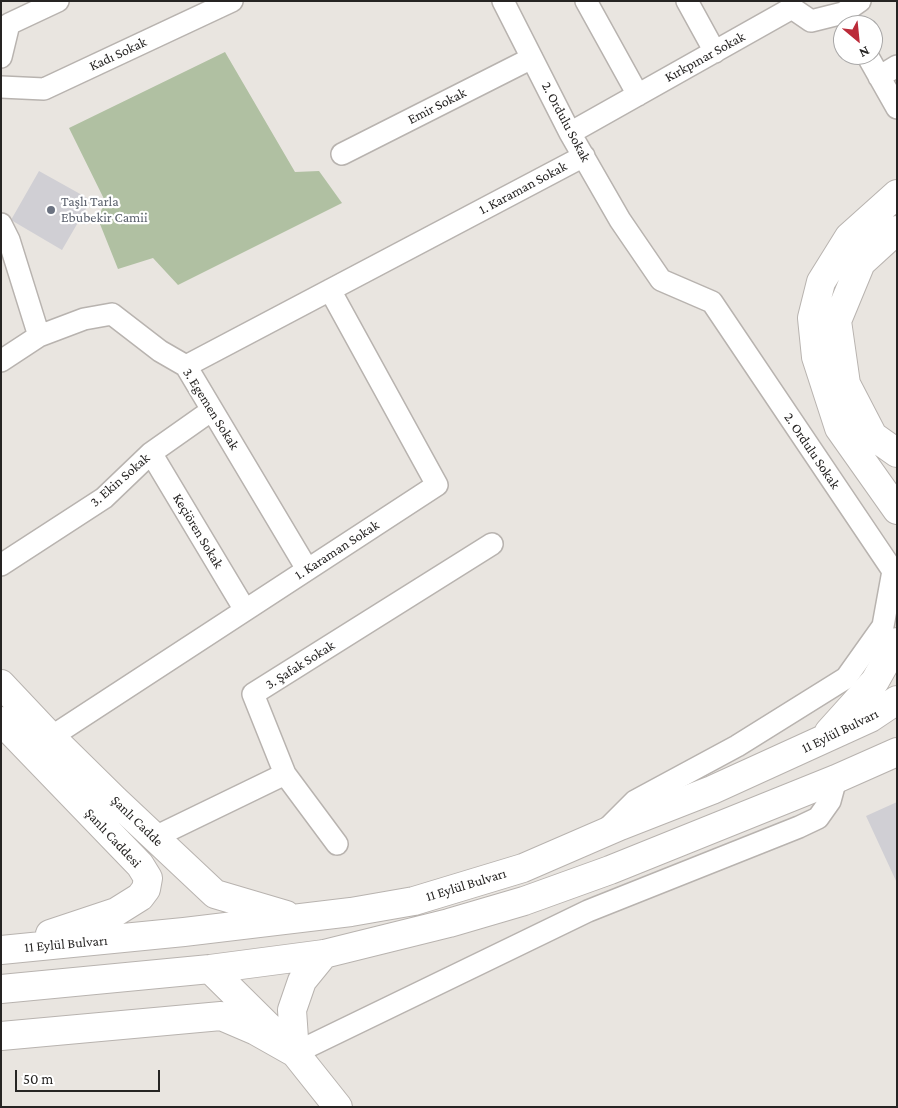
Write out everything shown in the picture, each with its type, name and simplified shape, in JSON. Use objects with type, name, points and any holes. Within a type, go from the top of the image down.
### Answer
[{"type":"main road","points":[[897,194],[848,237],[821,282],[812,318],[816,357],[839,428],[897,510]]},
{"type":"main road","points":[[897,230],[861,263],[837,321],[846,384],[874,436],[897,453]]},
{"type":"main road","points":[[820,741],[875,681],[897,642]]},
{"type":"main road","name":"Şanlı Cadde","points":[[1,684],[51,737],[153,838],[215,894],[297,919]]},
{"type":"main road","name":"11 Eylül Bulvarı","points":[[1,949],[184,932],[297,919],[414,901],[523,868],[601,834],[712,790],[870,718],[897,700]]},
{"type":"main road","name":"Şanlı Caddesi","points":[[1,721],[140,865],[148,878],[146,889],[140,897],[116,912],[1,949]]},
{"type":"main road","points":[[1,989],[210,968],[324,954],[449,923],[524,901],[610,870],[836,779],[897,752]]},
{"type":"main road","points":[[295,1053],[292,1010],[302,981],[324,954]]},
{"type":"main road","points":[[210,968],[295,1053],[338,1107]]},
{"type":"main road","points":[[1,1036],[221,1016],[256,1031],[295,1053]]},
{"type":"street","points":[[1,56],[9,24],[58,1]]},
{"type":"street","name":"2. Ordulu Sokak","points":[[503,1],[570,133],[620,220],[661,280],[712,302],[893,571],[883,626],[846,678],[737,746],[635,801],[601,834]]},
{"type":"street","points":[[586,1],[638,95]]},
{"type":"street","points":[[686,1],[715,52]]},
{"type":"street","name":"Kadı Sokak","points":[[1,87],[44,89],[220,4]]},
{"type":"street","name":"Kırkpınar Sokak","points":[[570,133],[715,52],[790,5],[811,21],[851,13]]},
{"type":"street","name":"Emir Sokak","points":[[342,154],[532,58]]},
{"type":"street","points":[[888,71],[897,108]]},
{"type":"street","name":"1. Karaman Sokak","points":[[186,366],[584,156]]},
{"type":"street","points":[[1,361],[39,336],[4,236]]},
{"type":"street","name":"1. Karaman Sokak","points":[[51,737],[437,485],[330,290]]},
{"type":"street","name":"3. Egemen Sokak","points":[[39,336],[84,319],[112,314],[160,351],[186,366],[308,569]]},
{"type":"street","name":"3. Ekin Sokak","points":[[1,565],[104,498],[151,453],[212,410]]},
{"type":"street","name":"Keçiören Sokak","points":[[151,453],[245,610]]},
{"type":"street","name":"3. Şafak Sokak","points":[[285,774],[253,694],[492,544]]},
{"type":"street","points":[[153,838],[285,774],[337,844]]},
{"type":"street","points":[[295,1053],[588,911],[818,818],[830,801],[836,779]]},
{"type":"green space","points":[[225,52],[295,172],[319,171],[342,203],[178,285],[153,258],[118,269],[98,219],[105,201],[69,128]]},
{"type":"building","name":"Taşlı Tarla Ebubekir Camii","points":[[39,171],[91,200],[62,250],[11,220]]},
{"type":"building","points":[[897,802],[897,883],[866,816]]},
{"type":"place","name":"Taşlı Tarla Ebubekir Camii","points":[[51,210]]}]
